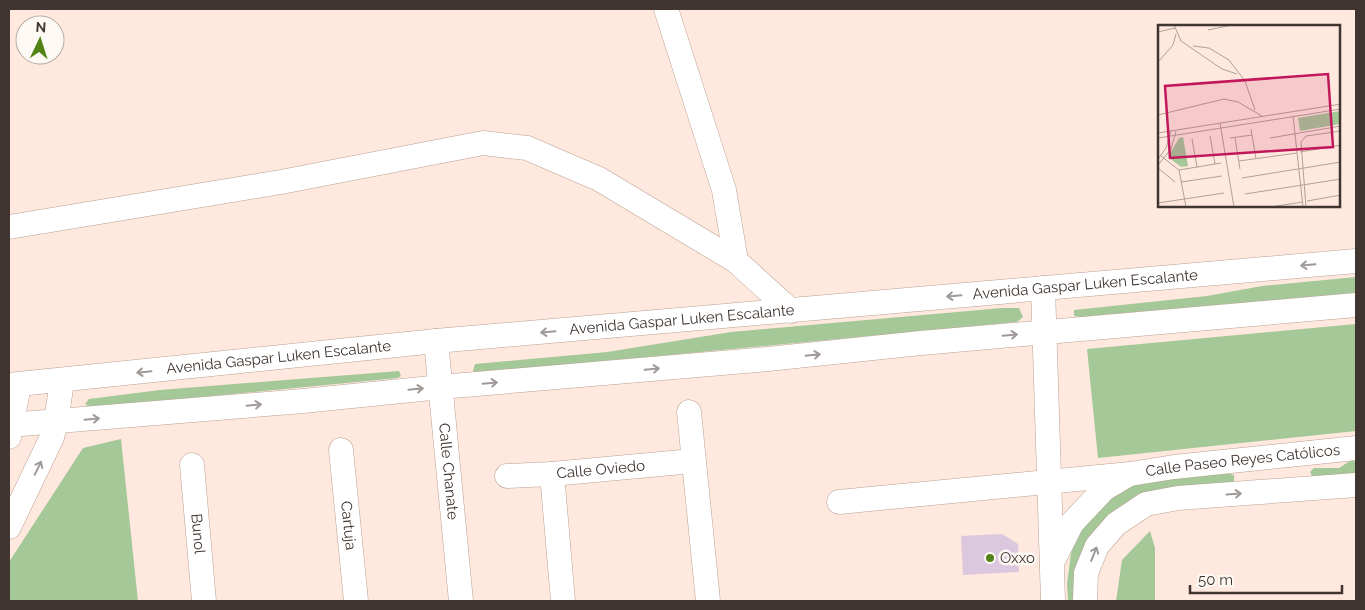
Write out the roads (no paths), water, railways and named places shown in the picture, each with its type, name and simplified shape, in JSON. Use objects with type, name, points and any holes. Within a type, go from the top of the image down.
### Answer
[{"type":"street","points":[[666,9],[724,190],[736,261]]},
{"type":"street","points":[[9,227],[281,182],[483,143],[527,148],[599,179],[736,261],[791,311]]},
{"type":"street","name":"Avenida Gaspar Luken Escalante","points":[[14,385],[436,342],[1356,261]]},
{"type":"street","points":[[1042,288],[1053,601]]},
{"type":"street","points":[[14,385],[10,429],[56,422],[1356,305]]},
{"type":"street","name":"Calle Chanate","points":[[436,342],[461,601]]},
{"type":"street","points":[[9,527],[15,501],[46,452],[56,422],[62,381]]},
{"type":"street","points":[[689,412],[708,601]]},
{"type":"street","name":"Calle Paseo Reyes Católicos","points":[[839,502],[1130,474],[1174,467],[1356,448]]},
{"type":"street","name":"Cartuja","points":[[341,450],[356,601]]},
{"type":"street","points":[[1266,457],[1268,492]]},
{"type":"street","name":"Calle Oviedo","points":[[507,476],[552,474],[693,461]]},
{"type":"street","name":"Bunol","points":[[192,465],[204,601]]},
{"type":"street","points":[[552,474],[563,601]]},
{"type":"street","name":"Calle Paseo Reyes Católicos","points":[[1051,564],[1072,523],[1087,505],[1104,489],[1130,474]]},
{"type":"street","name":"Calle Paseo Reyes Católicos","points":[[1084,601],[1086,573],[1097,546],[1116,524],[1146,504],[1178,498],[1356,485]]},
{"type":"place","name":"Oxxo","points":[[990,558]]}]
